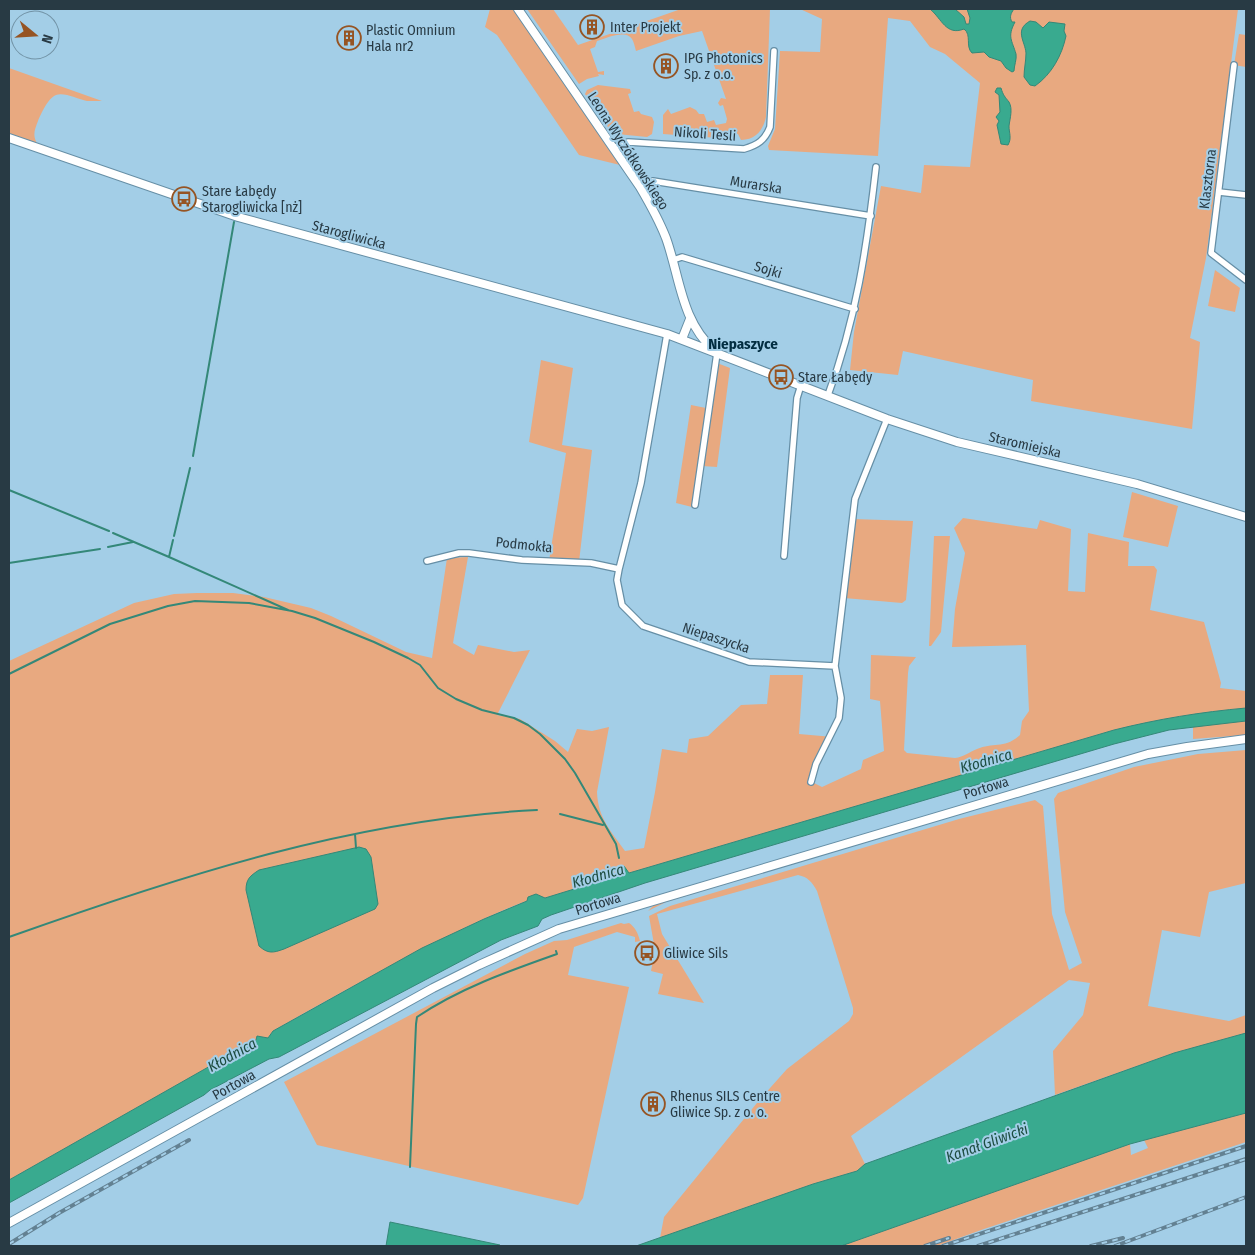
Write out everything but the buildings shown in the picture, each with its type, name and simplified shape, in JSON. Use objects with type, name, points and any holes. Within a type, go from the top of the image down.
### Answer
[{"type":"street","name":"Leona Wyczółkowskiego","points":[[518,9],[640,187],[660,224],[673,260],[691,322],[706,343],[717,353]]},
{"type":"street","name":"Nikoli Tesli","points":[[613,148],[628,142],[744,149],[760,143],[770,127],[774,51]]},
{"type":"street","name":"Klasztorna","points":[[1234,65],[1211,253],[1246,280]]},
{"type":"street","name":"Starogliwicka","points":[[9,138],[238,217],[630,324]]},
{"type":"street","points":[[828,395],[843,353],[855,309],[871,216],[876,167]]},
{"type":"street","name":"Murarska","points":[[640,187],[653,181],[871,216]]},
{"type":"street","points":[[1219,192],[1246,195]]},
{"type":"street","name":"Sojki","points":[[673,260],[682,257],[855,309]]},
{"type":"street","points":[[683,340],[689,338],[693,330],[691,322]]},
{"type":"street","name":"Staromiejska","points":[[630,324],[667,334],[887,419],[957,442],[1137,484],[1246,517]]},
{"type":"street","name":"Niepaszycka","points":[[667,334],[641,482],[617,580],[622,605],[643,626],[749,662],[835,666]]},
{"type":"street","points":[[695,505],[717,353]]},
{"type":"street","points":[[784,556],[797,398],[801,385]]},
{"type":"street","points":[[811,782],[816,764],[838,718],[841,698],[835,666],[855,499],[887,419]]},
{"type":"street","name":"Podmokła","points":[[427,561],[469,552],[522,560],[591,563],[619,569]]},
{"type":"street","name":"Portowa","points":[[9,1223],[433,988],[559,929],[1148,754],[1246,740]]},
{"type":"shaded area","points":[[490,9],[513,9],[620,165],[579,155],[497,35],[485,27]]},
{"type":"shaded area","points":[[527,9],[553,9],[578,45],[681,9],[770,9],[766,117],[763,126],[755,136],[746,140],[741,140],[738,134],[734,134],[732,139],[663,134],[663,115],[668,109],[671,114],[690,107],[699,114],[704,114],[707,122],[714,120],[716,125],[726,123],[727,119],[723,105],[720,106],[718,103],[721,98],[726,99],[702,31],[679,36],[636,51],[634,43],[629,36],[621,34],[597,41],[595,47],[590,49],[598,72],[604,71],[604,75],[598,74],[599,76],[587,79],[579,84]]},
{"type":"shaded area","points":[[800,9],[1238,9],[1206,258],[1190,338],[1200,342],[1192,429],[1031,401],[1033,380],[903,351],[898,375],[850,370],[854,332],[881,186],[921,193],[924,165],[970,167],[980,83],[945,54],[930,47],[910,21],[888,18],[878,156],[769,150],[768,146],[775,129],[780,51],[820,52],[822,19]]},
{"type":"shaded area","points":[[1239,34],[1246,35],[1246,67],[1234,65]]},
{"type":"shaded area","points":[[9,68],[102,101],[87,101],[67,95],[56,95],[45,106],[35,128],[34,134],[39,146],[9,138]]},
{"type":"shaded area","points":[[598,85],[630,89],[631,93],[628,94],[634,112],[639,111],[641,114],[652,117],[654,122],[652,134],[647,137],[617,134],[610,130],[585,94],[587,90]]},
{"type":"shaded area","points":[[1215,270],[1240,288],[1235,312],[1208,306]]},
{"type":"shaded area","points":[[541,360],[573,368],[562,445],[592,450],[579,562],[549,561],[566,453],[529,442]]},
{"type":"shaded area","points":[[717,363],[730,368],[717,467],[702,466]]},
{"type":"shaded area","points":[[691,405],[706,408],[692,507],[676,503]]},
{"type":"shaded area","points":[[1132,492],[1178,506],[1168,547],[1123,537]]},
{"type":"shaded area","points":[[963,518],[1037,529],[1040,520],[1071,529],[1068,591],[1085,592],[1088,533],[1129,542],[1128,566],[1154,566],[1157,570],[1150,610],[1204,622],[1221,683],[1220,688],[1246,691],[1246,708],[1180,716],[1114,730],[629,873],[624,866],[620,867],[623,874],[545,898],[527,901],[496,913],[412,954],[273,1031],[268,1038],[257,1040],[9,1180],[9,661],[134,603],[174,594],[197,593],[233,593],[264,597],[311,608],[406,652],[432,658],[447,558],[468,557],[453,643],[474,655],[478,645],[514,652],[530,650],[497,715],[520,719],[555,741],[568,752],[577,729],[592,731],[609,727],[597,792],[598,801],[606,824],[625,851],[644,848],[662,749],[687,753],[689,739],[708,736],[741,705],[767,704],[770,675],[803,675],[799,734],[833,737],[819,766],[814,783],[822,787],[861,769],[863,760],[884,751],[880,701],[870,699],[871,655],[916,657],[909,666],[908,673],[904,750],[907,753],[955,758],[983,747],[1004,744],[1020,735],[1022,721],[1029,711],[1026,645],[952,647],[955,609],[965,553],[954,528]]},
{"type":"shaded area","points":[[853,519],[913,521],[906,600],[902,603],[844,598]]},
{"type":"shaded area","points":[[934,536],[950,536],[941,632],[931,646],[929,646]]},
{"type":"shaded area","points":[[1246,721],[1246,735],[1193,739],[1193,726]]},
{"type":"shaded area","points":[[1246,750],[1246,883],[1209,892],[1200,937],[1162,930],[1148,1006],[1229,1021],[1246,1015],[1246,1033],[1174,1053],[1055,1095],[1053,1051],[1083,1015],[1090,983],[1069,980],[851,1136],[865,1164],[857,1171],[813,1184],[660,1238],[664,1217],[761,1098],[787,1069],[849,1021],[853,1014],[853,1008],[817,891],[804,877],[798,875],[657,914],[662,934],[704,1003],[658,994],[663,974],[651,971],[655,950],[649,916],[670,906],[959,819],[1035,800],[1043,806],[1052,914],[1069,970],[1082,963],[1065,912],[1054,799],[1058,793],[1134,767],[1198,754]]},
{"type":"shaded area","points":[[1025,795],[666,902],[648,911],[655,904]]},
{"type":"shaded area","points":[[621,923],[629,923],[636,930],[640,941],[635,942],[635,937],[617,932],[574,947],[568,975],[629,987],[583,1198],[578,1205],[317,1145],[284,1082],[525,954],[554,941],[567,940]]},
{"type":"shaded area","points":[[1246,1113],[1246,1142],[937,1246],[841,1246],[1130,1144],[1131,1155],[1148,1148],[1144,1140]]},
{"type":"water","points":[[930,9],[955,9],[964,17],[966,24],[969,24],[970,18],[967,9],[1014,9],[1011,17],[1012,22],[1015,22],[1011,35],[1016,54],[1014,71],[1012,72],[1001,61],[989,57],[984,52],[972,53],[966,31],[964,29],[958,31],[948,28]]},
{"type":"water","points":[[1030,21],[1036,22],[1043,28],[1049,22],[1065,24],[1064,31],[1066,36],[1055,64],[1035,86],[1030,85],[1024,77],[1026,53],[1021,32],[1025,24]]},
{"type":"water","points":[[997,88],[1001,88],[1011,108],[1008,145],[1001,144],[997,125],[999,121],[996,117],[1000,112],[999,95],[995,92]]},
{"type":"water","name":"Kłodnica","points":[[1246,708],[1246,721],[1169,730],[1114,744],[645,883],[551,915],[542,919],[538,926],[501,940],[279,1057],[269,1059],[210,1090],[9,1203],[9,1180],[256,1040],[257,1036],[268,1038],[273,1031],[422,948],[527,901],[528,897],[536,894],[545,898],[623,874],[620,867],[624,866],[629,873],[1114,730],[1180,716]]},
{"type":"water","points":[[359,847],[366,849],[371,857],[378,904],[375,909],[274,952],[268,952],[259,946],[246,890],[251,876],[259,870]]},
{"type":"water","name":"Kanał Gliwicki","points":[[1246,1033],[1246,1113],[1130,1144],[841,1246],[636,1246],[813,1184],[857,1171],[865,1164],[1174,1053]]},
{"type":"water","points":[[390,1222],[500,1245],[500,1246],[386,1246]]},
{"type":"waterway","points":[[193,456],[234,222]]},
{"type":"waterway","points":[[174,536],[190,468]]},
{"type":"waterway","points":[[9,490],[109,531]]},
{"type":"waterway","points":[[113,533],[169,557]]},
{"type":"waterway","points":[[173,540],[169,557],[288,610]]},
{"type":"waterway","points":[[108,547],[133,542]]},
{"type":"waterway","points":[[9,563],[100,549]]},
{"type":"waterway","name":"Kłodnica","points":[[9,674],[110,624],[168,606],[195,601],[249,603],[292,611],[315,618],[408,658],[420,665],[438,688],[456,699],[482,710],[514,718],[540,734],[565,759],[575,773],[616,844],[619,858]]},
{"type":"waterway","points":[[9,937],[203,872],[335,838],[402,825],[469,816],[537,810]]},
{"type":"waterway","points":[[560,814],[603,825]]},
{"type":"waterway","points":[[355,834],[356,848]]},
{"type":"waterway","points":[[410,1167],[417,1017],[450,997],[503,974],[557,954],[556,951]]},
{"type":"railway","points":[[9,1244],[59,1213],[189,1140]]},
{"type":"railway","points":[[943,1246],[1246,1146]]},
{"type":"railway","points":[[978,1246],[1246,1159]]},
{"type":"railway","points":[[1115,1246],[1246,1197]]},
{"type":"railway","points":[[925,1246],[949,1238]]},
{"type":"railway","points":[[1091,1246],[1123,1238]]},
{"type":"place","name":"Inter Projekt","points":[[592,27]]},
{"type":"place","name":"Plastic Omnium Hala nr2","points":[[349,38]]},
{"type":"place","name":"IPG Photonics Sp. z o.o.","points":[[666,66]]},
{"type":"place","name":"Stare Łabędy Starogliwicka [nż]","points":[[184,199]]},
{"type":"place","name":"Stare Łabędy","points":[[781,377]]},
{"type":"place","name":"Gliwice Sils","points":[[647,953]]},
{"type":"place","name":"Rhenus SILS Centre Gliwice Sp. z o. o.","points":[[653,1104]]},
{"type":"district","name":"Niepaszyce","points":[[743,344]]}]
